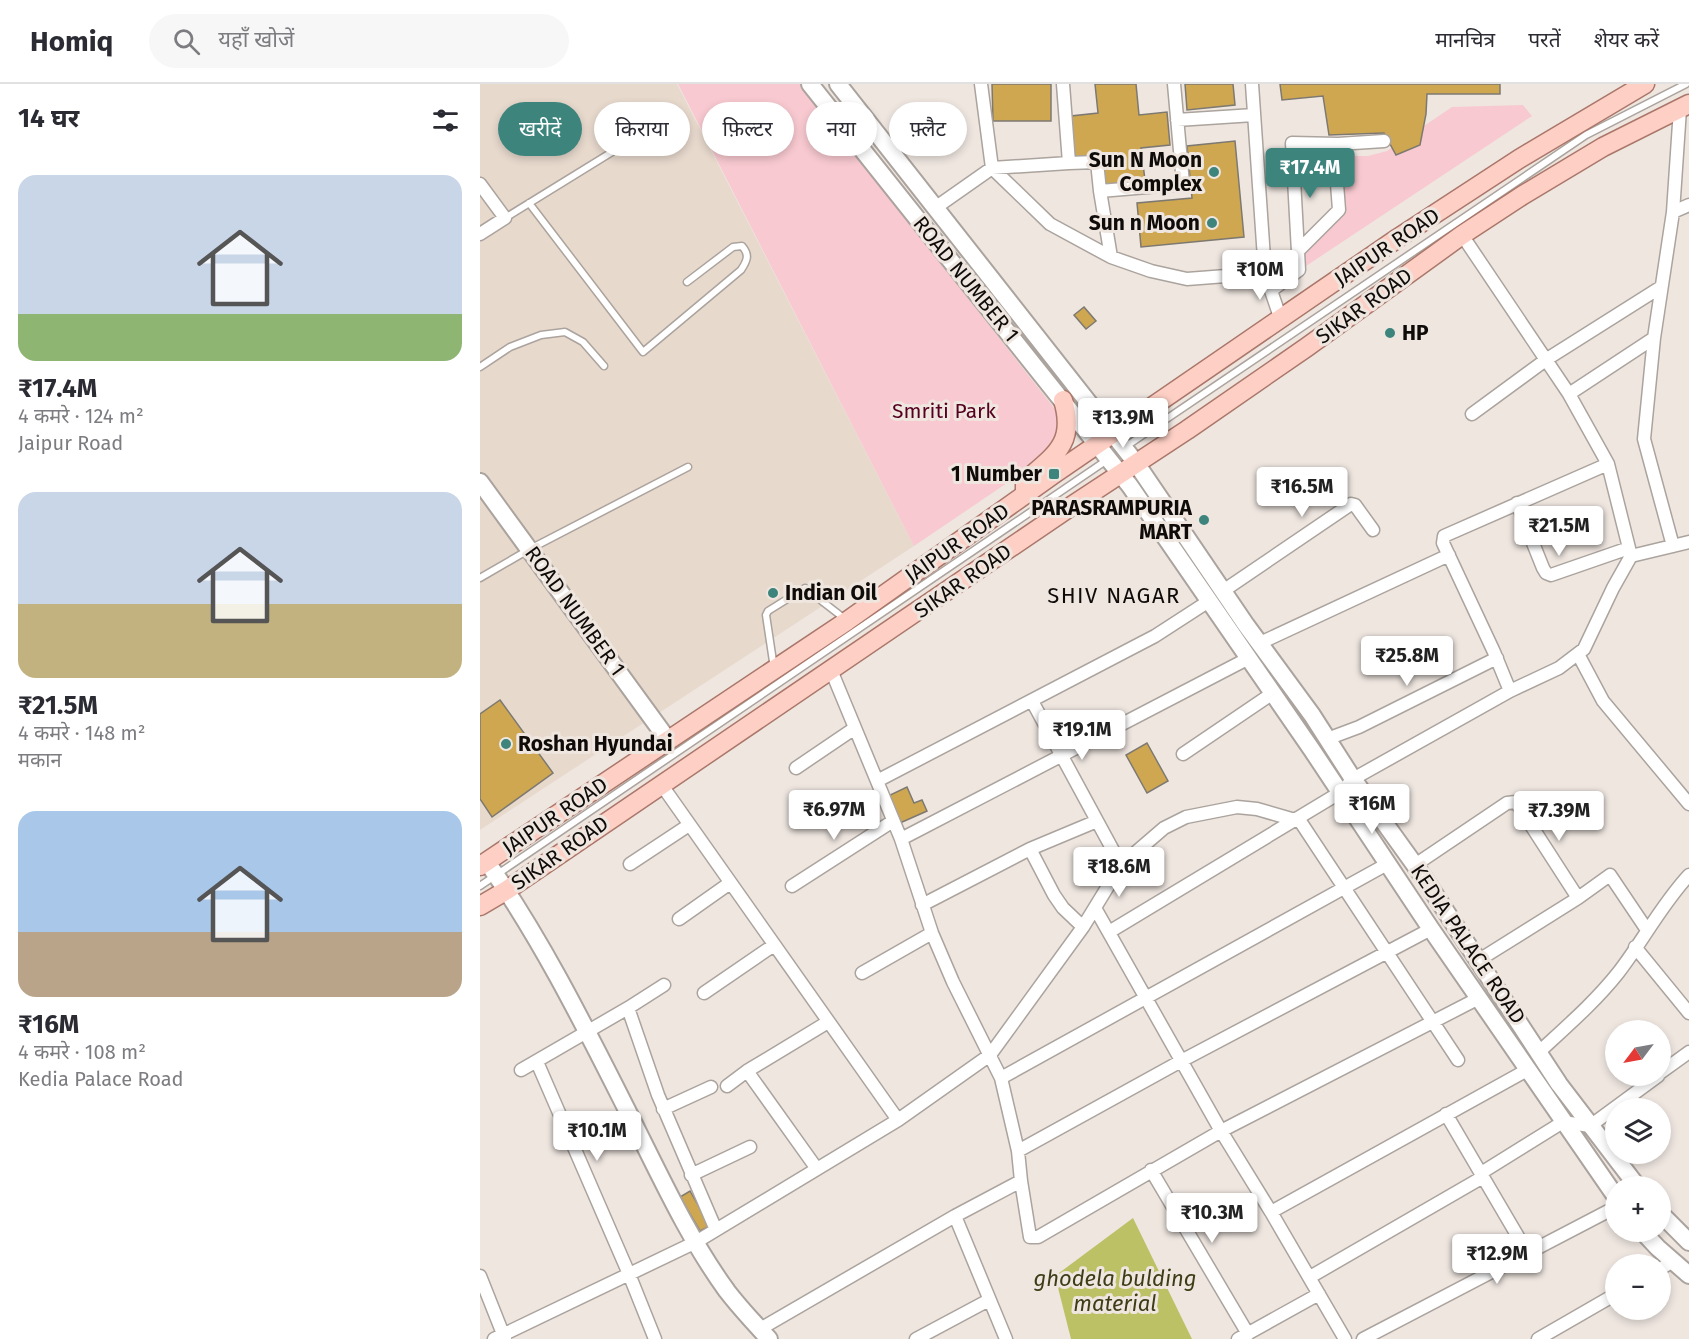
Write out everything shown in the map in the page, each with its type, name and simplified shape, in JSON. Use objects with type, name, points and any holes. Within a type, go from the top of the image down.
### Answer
[{"type":"main road","name":"JAIPUR ROAD","points":[[496,878],[668,740],[847,621],[1024,495],[1120,441],[1281,320],[1398,238],[1519,159],[1645,84]]},
{"type":"main road","name":"SIKAR ROAD","points":[[480,906],[496,878],[663,788],[1122,477],[1136,463],[1307,347],[1462,235],[1603,147],[1684,106]]},
{"type":"main road","points":[[1024,495],[1025,481],[1059,449],[1066,437],[1068,423],[1063,400]]},
{"type":"street","name":"ROAD NUMBER 1","points":[[810,84],[1122,477]]},
{"type":"street","name":"ROAD NUMBER 1","points":[[838,84],[1136,463]]},
{"type":"street","points":[[981,84],[992,168],[1050,224],[1112,257],[1151,271],[1187,279],[1265,273]]},
{"type":"street","points":[[1063,84],[1069,163]]},
{"type":"street","points":[[1100,191],[1182,184],[1174,84]]},
{"type":"street","points":[[1252,84],[1265,273],[1281,320]]},
{"type":"street","points":[[1673,546],[1644,439],[1654,338],[1684,106]]},
{"type":"street","points":[[1177,120],[1254,115]]},
{"type":"street","points":[[1272,290],[1299,270],[1292,143],[1334,144],[1384,141]]},
{"type":"street","points":[[1298,251],[1339,210],[1334,144]]},
{"type":"street","points":[[935,208],[992,168],[1097,162],[1112,257]]},
{"type":"street","points":[[480,184],[505,218],[480,234]]},
{"type":"street","points":[[1672,212],[1689,206]]},
{"type":"street","points":[[1108,932],[1341,792],[1353,779],[1510,691],[1559,668],[1584,650],[1630,552],[1608,464],[1547,359],[1462,235]]},
{"type":"street","points":[[1472,414],[1547,359],[1661,287]]},
{"type":"street","points":[[1569,394],[1654,338]]},
{"type":"street","name":"KEDIA PALACE ROAD","points":[[1136,463],[1223,591],[1312,715],[1353,779],[1415,865],[1590,1126],[1629,1176]]},
{"type":"street","points":[[1510,691],[1443,543],[1444,536],[1608,464]]},
{"type":"street","name":"KEDIA PALACE ROAD","points":[[1122,477],[1341,792],[1431,929],[1605,1181]]},
{"type":"street","name":"ROAD NUMBER 1","points":[[480,482],[668,740]]},
{"type":"street","points":[[1517,503],[1543,568],[1551,575],[1630,552],[1689,542]]},
{"type":"street","points":[[1223,591],[1351,504],[1355,505],[1373,530]]},
{"type":"street","points":[[1260,643],[1449,555]]},
{"type":"street","points":[[877,781],[1155,636],[1209,601]]},
{"type":"street","points":[[1578,654],[1603,701],[1689,804]]},
{"type":"street","points":[[901,839],[1249,658]]},
{"type":"street","points":[[1328,739],[1380,717],[1497,658]]},
{"type":"street","points":[[832,674],[901,839],[932,933],[1000,1078],[1018,1151],[1030,1237],[1038,1237],[1221,1131],[1479,998]]},
{"type":"street","points":[[1183,753],[1273,693]]},
{"type":"street","points":[[1032,701],[1121,865]]},
{"type":"street","points":[[796,768],[855,728]]},
{"type":"street","points":[[663,788],[898,1120]]},
{"type":"street","points":[[1415,865],[1507,803],[1515,802],[1578,898]]},
{"type":"street","points":[[480,1276],[501,1338],[696,1242],[898,1120],[990,1055],[1083,927],[1121,865],[1164,828],[1186,817],[1237,807],[1257,809],[1296,819],[1388,952],[1458,1060]]},
{"type":"street","points":[[792,886],[893,821]]},
{"type":"street","points":[[922,905],[1030,849],[1097,821]]},
{"type":"street","points":[[630,864],[689,825]]},
{"type":"street","points":[[1030,849],[1054,895],[1063,908],[1083,927]]},
{"type":"street","points":[[1000,1078],[1389,863]]},
{"type":"street","points":[[1479,960],[1578,898],[1610,875],[1647,930]]},
{"type":"street","points":[[1539,1052],[1578,1016],[1617,973],[1672,893],[1689,875]]},
{"type":"street","points":[[480,914],[496,878]]},
{"type":"street","points":[[496,878],[587,1032],[696,1242],[728,1293],[765,1334],[955,1216],[1021,1181]]},
{"type":"street","points":[[679,919],[730,883]]},
{"type":"street","points":[[1095,908],[1183,1060],[1221,1131],[1345,1339]]},
{"type":"street","points":[[1018,1151],[1183,1060],[1431,929]]},
{"type":"street","points":[[862,973],[932,933]]},
{"type":"street","points":[[704,993],[774,945]]},
{"type":"street","points":[[1635,947],[1689,1014]]},
{"type":"street","points":[[521,1070],[664,985]]},
{"type":"street","points":[[628,1008],[663,1109],[716,1230]]},
{"type":"street","points":[[727,1086],[747,1071],[828,1022]]},
{"type":"street","points":[[1671,1065],[1689,1052]]},
{"type":"street","points":[[537,1062],[655,1339]]},
{"type":"street","points":[[1271,1212],[1527,1070]]},
{"type":"street","points":[[747,1071],[817,1169]]},
{"type":"street","points":[[1310,1277],[1482,1175],[1563,1122],[1590,1126],[1643,1086]]},
{"type":"street","points":[[663,1109],[711,1087]]},
{"type":"street","points":[[1446,1114],[1527,1252]]},
{"type":"street","points":[[692,1175],[750,1147]]},
{"type":"street","points":[[1151,1170],[1243,1336],[1319,1294]]},
{"type":"street","points":[[1363,1339],[1605,1213]]},
{"type":"street","points":[[955,1216],[1006,1339]]},
{"type":"street","points":[[1671,1225],[1689,1242]]},
{"type":"street","points":[[1652,1242],[1661,1254]]},
{"type":"street","points":[[1671,1267],[1689,1275]]},
{"type":"street","points":[[916,1339],[989,1300]]},
{"type":"street","points":[[1538,1339],[1605,1300]]},
{"type":"lane","points":[[1120,441],[1577,141],[1636,108],[1686,84]]},
{"type":"lane","points":[[505,218],[605,156]]},
{"type":"lane","points":[[529,203],[643,352],[741,270],[747,260],[747,251],[742,246],[734,247],[687,282]]},
{"type":"lane","points":[[480,367],[510,347],[541,335],[565,333],[583,342],[604,366]]},
{"type":"lane","points":[[480,886],[496,878],[1103,452]]},
{"type":"lane","points":[[480,578],[530,549],[688,467]]},
{"type":"lane","points":[[774,668],[767,614],[802,588],[847,621]]},
{"type":"shaded area","points":[[480,84],[677,84],[686,102],[594,102],[594,156],[690,156],[690,109],[702,133],[702,156],[714,156],[914,546],[480,830]]},
{"type":"green space","name":"Smriti Park","points":[[678,84],[800,84],[814,102],[806,102],[806,156],[856,156],[1065,422],[1044,458],[914,546],[715,156],[794,156],[794,102],[702,102],[702,131],[690,107],[690,102],[687,102]]},
{"type":"green space","points":[[1523,105],[1532,116],[1306,266],[1304,256],[1343,211],[1339,156],[1368,156],[1387,151],[1452,107]]},
{"type":"water","name":"ghodela bulding material","points":[[1133,1218],[1192,1339],[1071,1339],[1055,1276]]},
{"type":"building","points":[[992,84],[1051,84],[1051,121],[993,121]]},
{"type":"building","points":[[1095,84],[1136,84],[1139,115],[1167,112],[1170,145],[1141,148],[1145,180],[1101,185],[1098,156],[1075,158],[1071,116],[1098,113]]},
{"type":"building","points":[[1185,84],[1233,84],[1235,105],[1187,110]]},
{"type":"building","points":[[1280,84],[1500,84],[1500,94],[1427,94],[1420,145],[1396,155],[1384,133],[1329,135],[1323,96],[1282,100]]},
{"type":"building","name":"Sun N Moon Complex","points":[[1235,141],[1244,237],[1141,247],[1137,203],[1192,198],[1187,146]]},
{"type":"building","points":[[1084,307],[1096,321],[1086,329],[1074,315]]},
{"type":"building","name":"Roshan Hyundai","points":[[500,700],[553,773],[492,817],[480,799],[480,714]]},
{"type":"building","points":[[1147,743],[1168,781],[1147,793],[1126,755]]},
{"type":"building","points":[[907,787],[914,803],[922,800],[927,811],[900,823],[888,796]]},
{"type":"building","points":[[690,1191],[710,1226],[700,1231],[680,1197]]},
{"type":"place","name":"Sun N Moon Complex","points":[[1214,172]]},
{"type":"place","name":"Sun n Moon","points":[[1212,223]]},
{"type":"place","name":"HP","points":[[1390,333]]},
{"type":"place","name":"1 Number","points":[[1054,474]]},
{"type":"place","name":"PARASRAMPURIA MART","points":[[1204,520]]},
{"type":"place","name":"Indian Oil","points":[[773,593]]},
{"type":"place","name":"Roshan Hyundai","points":[[506,744]]},
{"type":"district","name":"SHIV NAGAR","points":[[1114,595]]}]
